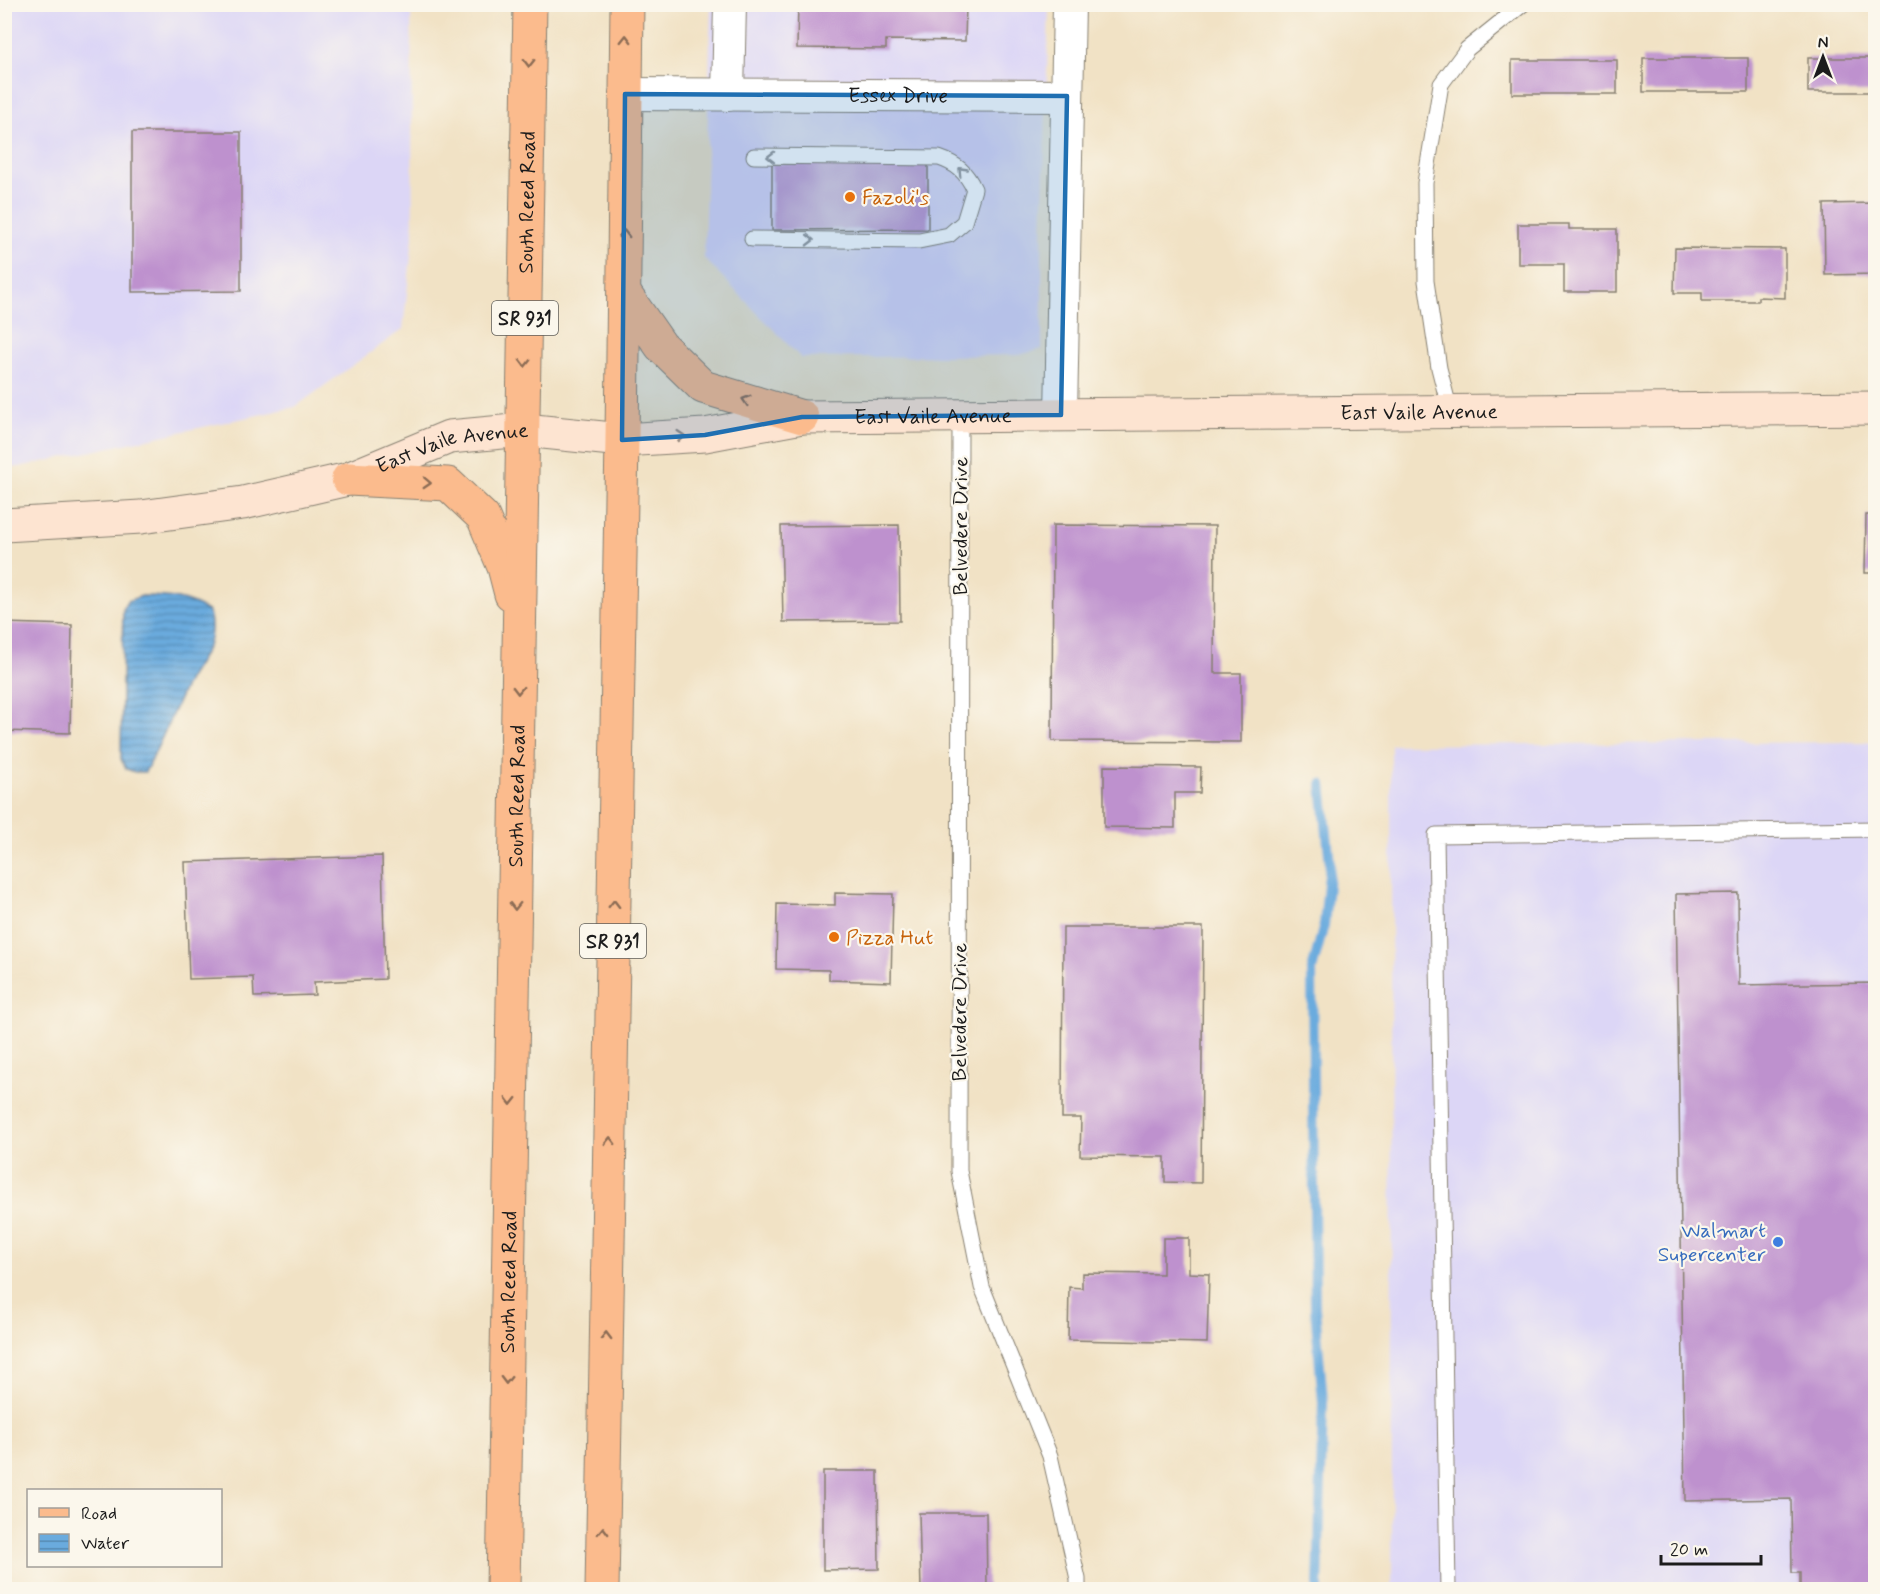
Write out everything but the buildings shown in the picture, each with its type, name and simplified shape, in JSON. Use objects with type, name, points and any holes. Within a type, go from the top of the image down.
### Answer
[{"type":"main road","name":"South Reed Road","points":[[503,1590],[530,4]]},
{"type":"main road","name":"SR 931","points":[[602,1590],[622,440],[627,4]]},
{"type":"main road","points":[[624,293],[661,346],[703,387],[802,417]]},
{"type":"main road","points":[[348,479],[448,484],[483,517],[504,567],[519,631]]},
{"type":"street","points":[[728,95],[729,4]]},
{"type":"street","points":[[1061,415],[1066,251],[1069,4]]},
{"type":"street","name":"Essex Drive","points":[[625,94],[1067,96]]},
{"type":"street","name":"East Vaile Avenue","points":[[4,525],[141,517],[243,503],[348,479],[448,437],[524,430],[622,440],[705,435],[802,417],[1875,408]]},
{"type":"lane","points":[[1450,411],[1438,368],[1426,280],[1425,183],[1441,84],[1467,49],[1523,4]]},
{"type":"lane","points":[[752,239],[920,241],[949,235],[964,222],[974,189],[967,175],[954,163],[939,158],[753,156]]},
{"type":"lane","name":"Belvedere Drive","points":[[960,416],[959,1171],[982,1287],[1050,1456],[1078,1579],[1078,1590]]},
{"type":"lane","points":[[1448,1590],[1436,835],[1875,829]]},
{"type":"highlighted area","points":[[625,94],[1067,96],[1061,415],[802,417],[705,435],[622,440]]},
{"type":"shaded area","points":[[4,5],[411,5],[413,238],[403,329],[295,407],[19,467],[5,468]]},
{"type":"shaded area","points":[[711,5],[1049,5],[1042,234],[1042,349],[1019,355],[801,358],[704,258]]},
{"type":"shaded area","points":[[1875,742],[1875,1589],[1392,1589],[1391,745]]},
{"type":"water","points":[[142,596],[177,599],[201,607],[209,612],[211,631],[207,648],[188,680],[145,772],[135,772],[126,769],[121,759],[123,610],[127,601]]},
{"type":"waterway","points":[[1318,1590],[1323,1402],[1315,1308],[1312,970],[1324,925],[1330,864],[1322,784]]},
{"type":"place","name":"Fazoli's","points":[[850,197]]},
{"type":"place","name":"Pizza Hut","points":[[834,937]]},
{"type":"place","name":"Walmart Supercenter","points":[[1778,1242]]}]
